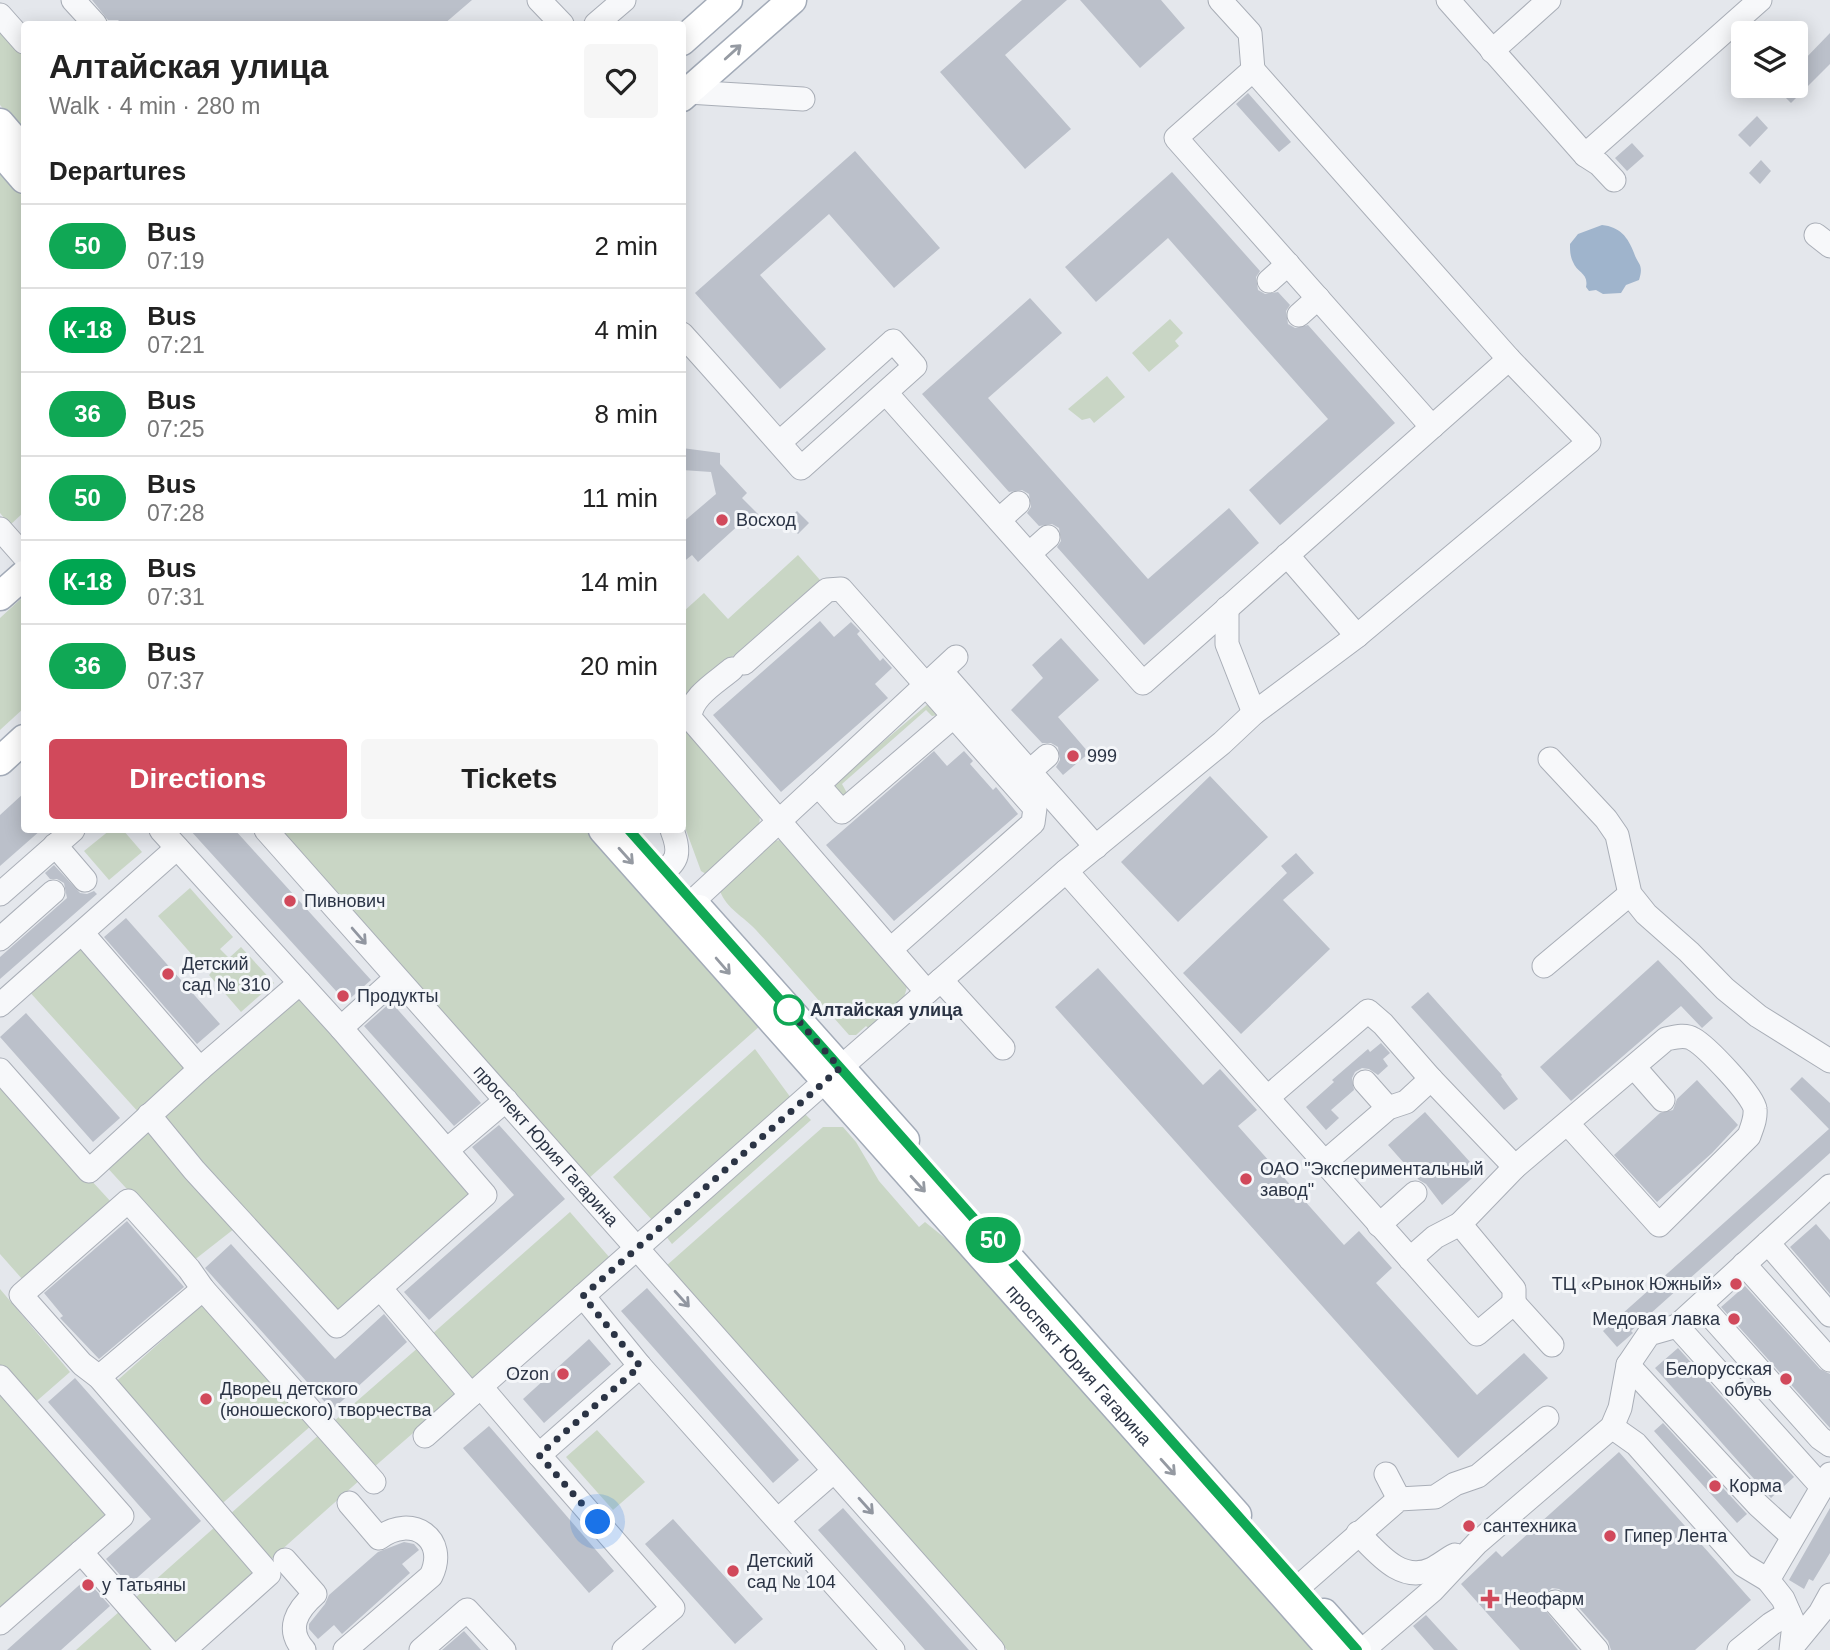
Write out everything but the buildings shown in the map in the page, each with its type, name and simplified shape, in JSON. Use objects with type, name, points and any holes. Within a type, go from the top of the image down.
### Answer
[{"type":"main road","points":[[686,38],[729,0]]},
{"type":"main road","points":[[686,94],[792,0]]},
{"type":"main road","points":[[0,123],[21,148]]},
{"type":"main road","points":[[0,151],[21,176]]},
{"type":"main road","points":[[0,596],[21,578]]},
{"type":"main road","points":[[0,761],[21,743]]},
{"type":"main road","name":"проспект Юрия Гагарина","points":[[606,833],[657,877],[1293,1592],[1357,1650]]},
{"type":"main road","name":"проспект Юрия Гагарина","points":[[631,833],[657,877]]},
{"type":"main road","name":"проспект Юрия Гагарина","points":[[1293,1592],[1332,1650]]},
{"type":"street","points":[[73,0],[92,21]]},
{"type":"street","points":[[539,0],[559,21]]},
{"type":"street","points":[[600,21],[624,0]]},
{"type":"street","points":[[425,1436],[1066,871],[1254,713],[1357,636],[1589,442],[1509,359],[1253,69],[1250,33],[1220,0]]},
{"type":"street","points":[[1492,51],[1549,0]]},
{"type":"street","points":[[1585,155],[1760,0]]},
{"type":"street","points":[[1460,4],[1492,51],[1585,155],[1600,164],[1614,180]]},
{"type":"street","points":[[0,15],[21,40]]},
{"type":"street","points":[[1253,69],[1176,138],[1432,427]]},
{"type":"street","points":[[686,95],[803,99]]},
{"type":"street","points":[[1269,281],[1288,264]]},
{"type":"street","points":[[1299,315],[1318,298]]},
{"type":"street","points":[[686,338],[801,468],[915,366],[893,341],[779,443]]},
{"type":"street","points":[[886,393],[1143,683],[1509,359]]},
{"type":"street","points":[[999,520],[1018,503]]},
{"type":"street","points":[[0,529],[21,553]]},
{"type":"street","points":[[1029,554],[1048,537]]},
{"type":"street","points":[[1287,555],[1357,636]]},
{"type":"street","points":[[1003,1048],[891,949],[690,718],[690,709],[694,702],[827,590],[841,589],[942,672],[1039,764],[1096,847]]},
{"type":"street","points":[[1227,608],[1227,644],[1254,713]]},
{"type":"street","points":[[891,949],[1032,823],[1035,808],[954,716],[942,672]]},
{"type":"street","points":[[685,908],[942,672]]},
{"type":"street","points":[[818,785],[842,812],[954,716]]},
{"type":"street","points":[[1550,759],[1606,819],[1617,835],[1629,894],[1646,914],[1725,989],[1758,1016],[1830,1061]]},
{"type":"street","points":[[19,922],[0,896],[69,833]]},
{"type":"street","points":[[149,1115],[194,1170],[337,1326],[485,1195],[341,1028],[164,833]]},
{"type":"street","name":"проспект Юрия Гагарина","points":[[269,833],[993,1650]]},
{"type":"street","points":[[657,877],[677,857],[679,848],[673,833]]},
{"type":"street","points":[[55,845],[85,880]]},
{"type":"street","points":[[0,1005],[177,848]]},
{"type":"street","points":[[1066,871],[1477,1334],[1514,1303]]},
{"type":"street","points":[[0,939],[53,892]]},
{"type":"street","points":[[1544,966],[1629,894]]},
{"type":"street","points":[[83,934],[201,1069]]},
{"type":"street","points":[[341,1028],[396,978]]},
{"type":"street","points":[[0,1070],[89,1171],[300,983]]},
{"type":"street","points":[[1268,1097],[1368,1011],[1515,1167]]},
{"type":"street","points":[[1410,1259],[1436,1237],[1460,1224],[1515,1167],[1666,1040],[1679,1036],[1692,1038],[1748,1094],[1755,1107],[1755,1121],[1749,1136],[1658,1225],[1568,1124]]},
{"type":"street","points":[[1635,1068],[1663,1100]]},
{"type":"street","points":[[1324,1163],[1388,1108],[1406,1102],[1431,1079]]},
{"type":"street","points":[[1365,1082],[1388,1108]]},
{"type":"street","points":[[447,1150],[506,1100]]},
{"type":"street","points":[[1379,1225],[1415,1193]]},
{"type":"street","points":[[1363,1650],[1433,1590],[1477,1543],[1612,1426],[1620,1408],[1628,1365],[1650,1335],[1677,1325],[1768,1243],[1827,1195]]},
{"type":"street","points":[[304,1650],[295,1637],[294,1620],[302,1605],[315,1594],[277,1567],[99,1377],[82,1364],[21,1295],[128,1201],[374,1482]]},
{"type":"street","points":[[1460,1224],[1514,1289],[1514,1303],[1552,1345]]},
{"type":"street","points":[[1768,1243],[1830,1315]]},
{"type":"street","points":[[1744,1264],[1830,1360]]},
{"type":"street","points":[[380,1288],[539,1455],[673,1608],[624,1650]]},
{"type":"street","points":[[99,1377],[203,1289]]},
{"type":"street","points":[[583,1296],[640,1366],[893,1650]]},
{"type":"street","points":[[1702,1305],[1820,1438],[1830,1445]]},
{"type":"street","points":[[1677,1325],[1826,1480],[1768,1580]]},
{"type":"street","points":[[1628,1365],[1758,1505],[1792,1536]]},
{"type":"street","points":[[539,1455],[640,1366]]},
{"type":"street","points":[[0,1377],[122,1516],[0,1623]]},
{"type":"street","points":[[1293,1592],[1399,1499],[1435,1497],[1455,1484],[1478,1476],[1547,1418]]},
{"type":"street","points":[[1612,1426],[1636,1444],[1743,1565],[1768,1580],[1783,1599],[1794,1624],[1792,1649]]},
{"type":"street","points":[[778,1520],[834,1471]]},
{"type":"street","points":[[1386,1474],[1399,1499]]},
{"type":"street","points":[[345,1650],[430,1576],[436,1560],[433,1544],[422,1532],[414,1528],[397,1527],[379,1538],[349,1503]]},
{"type":"street","points":[[1358,1533],[1394,1567],[1410,1573],[1430,1570],[1477,1543]]},
{"type":"street","points":[[81,1552],[167,1650]]},
{"type":"street","points":[[184,1650],[277,1567]]},
{"type":"street","points":[[1792,1649],[1820,1613],[1830,1595]]},
{"type":"street","points":[[1555,1602],[1597,1650]]},
{"type":"street","points":[[421,1650],[467,1610],[503,1650]]},
{"type":"street","points":[[1739,1650],[1789,1613]]},
{"type":"green space","points":[[0,29],[21,54],[21,129],[0,105]]},
{"type":"green space","points":[[0,171],[21,195],[21,515],[10,525],[0,513]]},
{"type":"green space","points":[[1170,319],[1183,333],[1175,341],[1179,346],[1149,372],[1132,353]]},
{"type":"green space","points":[[1107,376],[1125,397],[1094,423],[1090,418],[1082,420],[1068,409]]},
{"type":"green space","points":[[798,555],[820,580],[691,693],[686,703],[686,609],[704,593],[728,619]]},
{"type":"green space","points":[[21,599],[21,711],[0,730],[0,618]]},
{"type":"green space","points":[[929,703],[938,715],[932,716],[926,710],[842,784],[847,793],[842,796],[835,788],[837,781]]},
{"type":"green space","points":[[686,726],[760,816],[759,826],[706,874],[701,871],[686,830]]},
{"type":"green space","points":[[106,833],[126,833],[142,852],[109,880],[84,851]]},
{"type":"green space","points":[[282,833],[591,833],[761,1025],[588,1179]]},
{"type":"green space","points":[[781,840],[907,985],[899,1006],[871,1031],[866,1026],[856,1035],[849,1035],[756,930],[731,907],[720,891],[773,841]]},
{"type":"green space","points":[[190,888],[233,937],[220,949],[229,958],[241,947],[274,983],[241,1012],[209,975],[217,966],[209,958],[201,965],[158,916]]},
{"type":"green space","points":[[81,943],[192,1069],[140,1114],[27,989]]},
{"type":"green space","points":[[298,992],[473,1194],[337,1317],[157,1116]]},
{"type":"green space","points":[[755,1049],[791,1098],[652,1220],[613,1177]]},
{"type":"green space","points":[[0,1081],[112,1203],[23,1280],[0,1254]]},
{"type":"green space","points":[[803,1112],[811,1120],[672,1244],[665,1235]]},
{"type":"green space","points":[[148,1123],[239,1225],[193,1261],[103,1163]]},
{"type":"green space","points":[[823,1127],[843,1127],[856,1142],[879,1181],[919,1227],[925,1222],[966,1255],[1316,1650],[1007,1650],[666,1266]]},
{"type":"green space","points":[[570,1212],[610,1258],[472,1381],[431,1335]]},
{"type":"green space","points":[[0,1289],[70,1372],[31,1406],[0,1372]]},
{"type":"green space","points":[[204,1303],[313,1424],[217,1508],[110,1387]]},
{"type":"green space","points":[[420,1346],[460,1392],[373,1468],[333,1422]]},
{"type":"green space","points":[[0,1389],[113,1515],[0,1612]]},
{"type":"green space","points":[[597,1430],[645,1482],[613,1510],[566,1457]]},
{"type":"green space","points":[[321,1433],[361,1479],[269,1561],[229,1515]]},
{"type":"green space","points":[[216,1526],[257,1572],[174,1645],[134,1599]]},
{"type":"green space","points":[[120,1611],[154,1650],[76,1650]]},
{"type":"water","points":[[1602,225],[1614,228],[1622,234],[1629,242],[1641,268],[1639,280],[1626,285],[1621,293],[1603,294],[1596,290],[1589,291],[1586,279],[1571,258],[1570,244],[1578,234]]},
{"type":"bus line","name":"50","points":[[632,833],[1357,1650]]},
{"type":"place","name":"Восход","points":[[722,520]]},
{"type":"place","name":"999","points":[[1073,756]]},
{"type":"place","name":"Пивнович","points":[[290,901]]},
{"type":"place","name":"Детский сад № 310","points":[[168,974]]},
{"type":"place","name":"Продукты","points":[[343,996]]},
{"type":"place","name":"Алтайская улица","points":[[789,1010]]},
{"type":"place","name":"ОАО \"Экспериментальный завод\"","points":[[1246,1179]]},
{"type":"place","name":"ТЦ «Рынок Южный»","points":[[1736,1284]]},
{"type":"place","name":"Медовая лавка","points":[[1734,1319]]},
{"type":"place","name":"Ozon","points":[[563,1374]]},
{"type":"place","name":"Белорусская обувь","points":[[1786,1379]]},
{"type":"place","name":"Дворец детского (юношеского) творчества","points":[[206,1399]]},
{"type":"place","name":"Корма","points":[[1715,1486]]},
{"type":"place","name":"сантехника","points":[[1469,1526]]},
{"type":"place","name":"Гипер Лента","points":[[1610,1536]]},
{"type":"place","name":"Детский сад № 104","points":[[733,1571]]},
{"type":"place","name":"у Татьяны","points":[[88,1585]]},
{"type":"place","name":"Неофарм","points":[[1490,1599]]},
{"type":"route","points":[[598,1522],[539,1455],[640,1366],[583,1296],[840,1068],[789,1010]]}]
